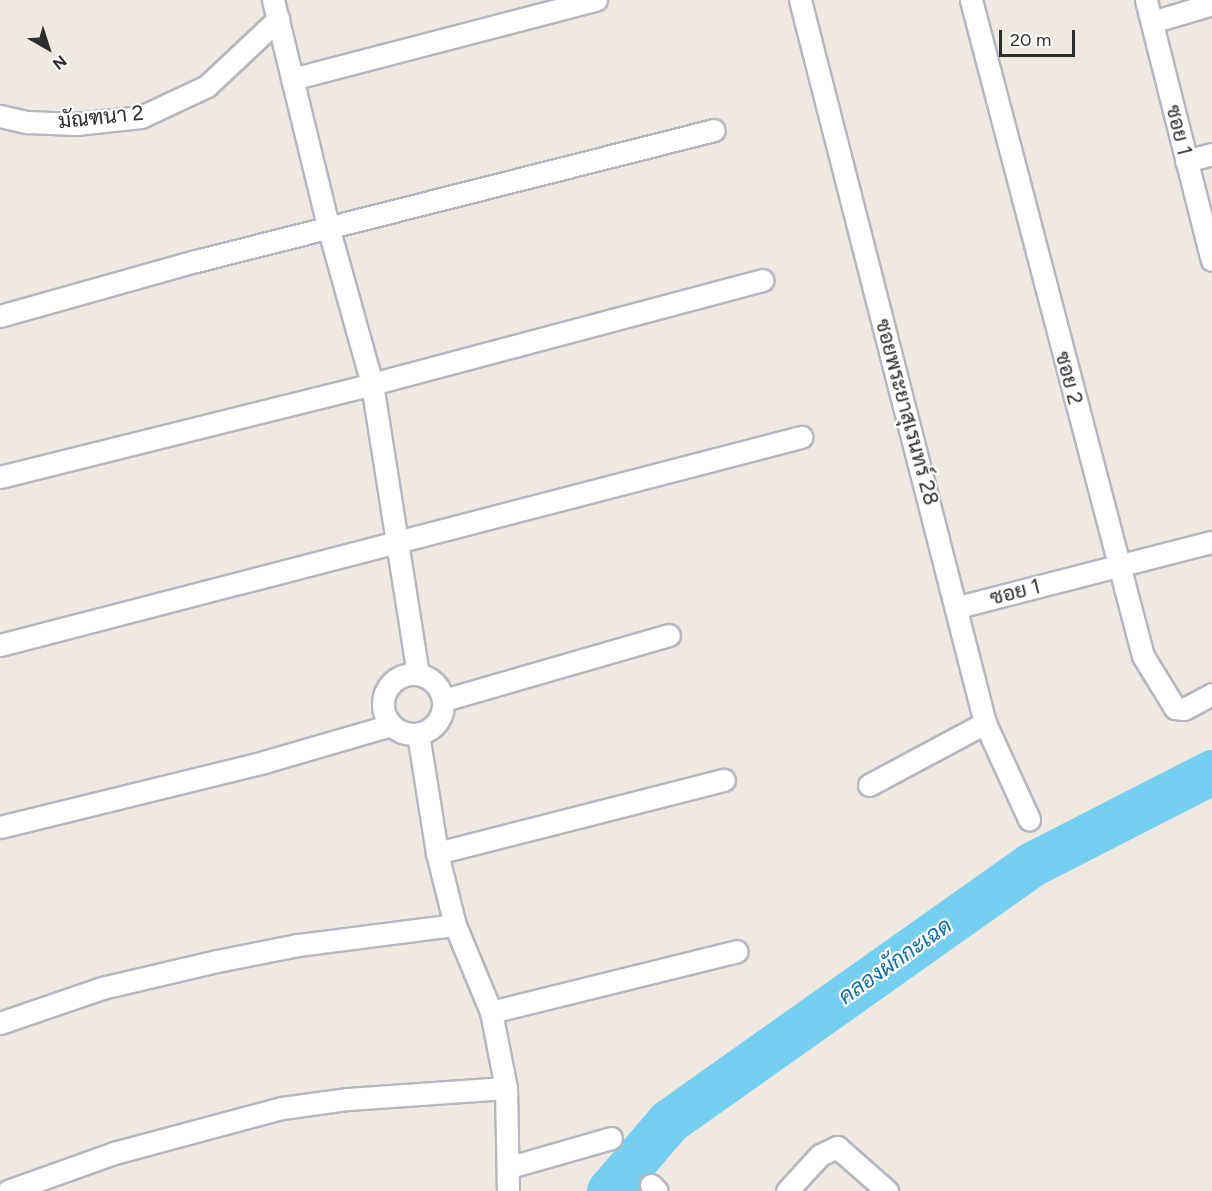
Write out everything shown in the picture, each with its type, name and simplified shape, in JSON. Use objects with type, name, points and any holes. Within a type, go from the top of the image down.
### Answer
[{"type":"street","points":[[292,79],[596,0]]},
{"type":"street","name":"ซอยพระยาสุเรนทร์ 28","points":[[800,0],[958,607],[985,723],[1029,819]]},
{"type":"street","name":"ซอย 2","points":[[971,0],[1143,656],[1166,698],[1175,708],[1184,709],[1212,694]]},
{"type":"street","name":"ซอย 1","points":[[1146,0],[1212,260]]},
{"type":"street","points":[[1152,21],[1212,4]]},
{"type":"street","points":[[276,9],[329,230],[372,384],[418,673]]},
{"type":"street","name":"มัณฑนา 2","points":[[0,116],[27,122],[76,124],[141,117],[207,86],[276,9]]},
{"type":"street","points":[[0,316],[196,261],[329,230],[714,130]]},
{"type":"street","points":[[1186,160],[1212,154]]},
{"type":"street","points":[[0,477],[372,384],[762,280]]},
{"type":"street","points":[[0,645],[801,437]]},
{"type":"street","name":"ซอย 1","points":[[958,607],[1212,542]]},
{"type":"street","points":[[444,700],[669,635]]},
{"type":"street","points":[[418,673],[435,682],[444,700],[438,722],[418,734],[408,734],[391,724],[383,701],[386,690],[405,674],[418,673]]},
{"type":"street","points":[[869,785],[985,723]]},
{"type":"street","points":[[0,827],[253,765],[391,724]]},
{"type":"street","points":[[418,734],[437,853],[455,925],[491,1012],[506,1088],[510,1167],[508,1191]]},
{"type":"street","points":[[437,853],[724,780]]},
{"type":"street","points":[[0,1023],[102,988],[217,961],[298,945],[455,925]]},
{"type":"street","points":[[491,1012],[737,951]]},
{"type":"street","points":[[8,1191],[134,1147],[282,1108],[348,1099],[506,1088]]},
{"type":"street","points":[[510,1167],[611,1138]]},
{"type":"street","points":[[787,1191],[820,1155],[837,1147],[886,1191]]},
{"type":"waterway","name":"คลองผักกะเฉด","points":[[609,1191],[669,1121],[1032,864],[1212,772]]}]
